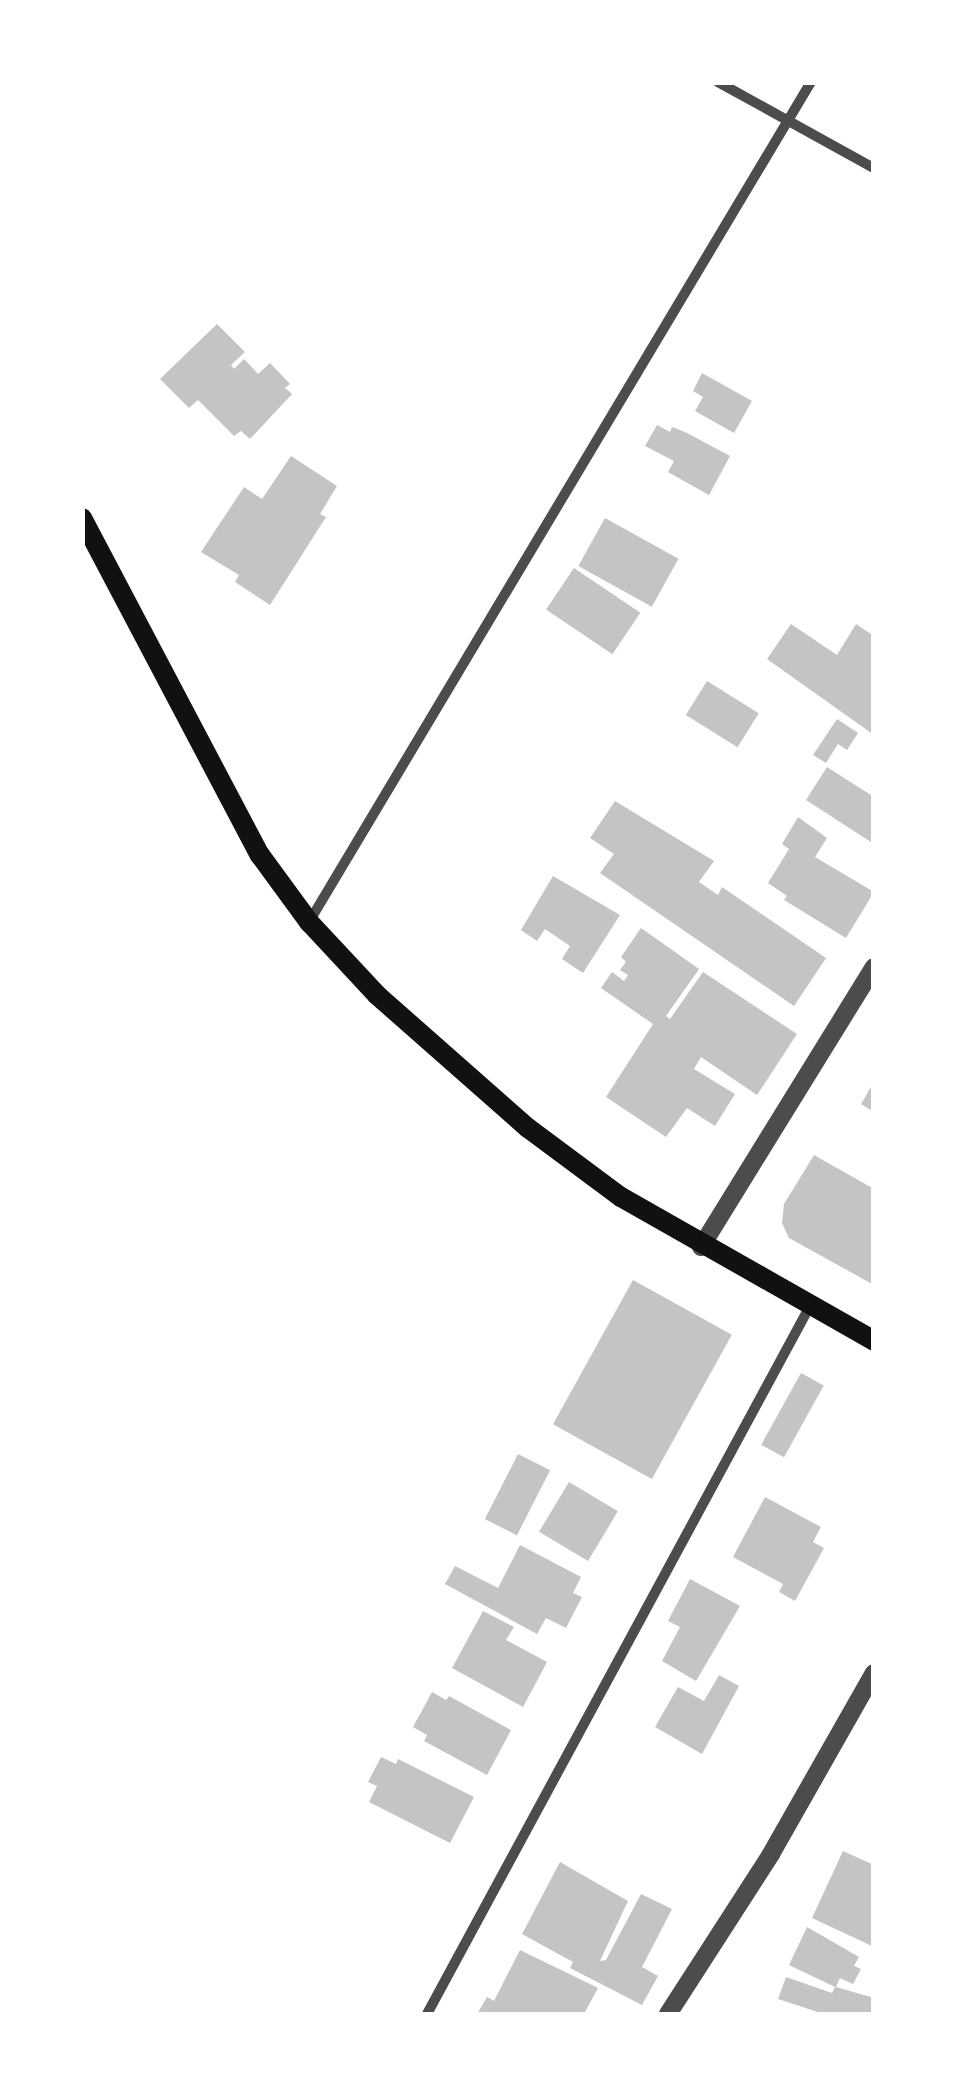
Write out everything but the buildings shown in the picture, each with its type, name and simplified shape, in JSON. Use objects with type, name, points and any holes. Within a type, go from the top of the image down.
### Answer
[{"type":"main road","points":[[82,518],[214,775],[260,855],[309,922],[377,995],[528,1128],[621,1197],[701,1247],[874,1341]]},
{"type":"street","points":[[718,82],[874,168]]},
{"type":"street","points":[[309,922],[811,82]]},
{"type":"street","points":[[701,1247],[874,967]]},
{"type":"street","points":[[427,2014],[810,1306]]},
{"type":"street","points":[[668,2014],[771,1854],[874,1673]]}]
